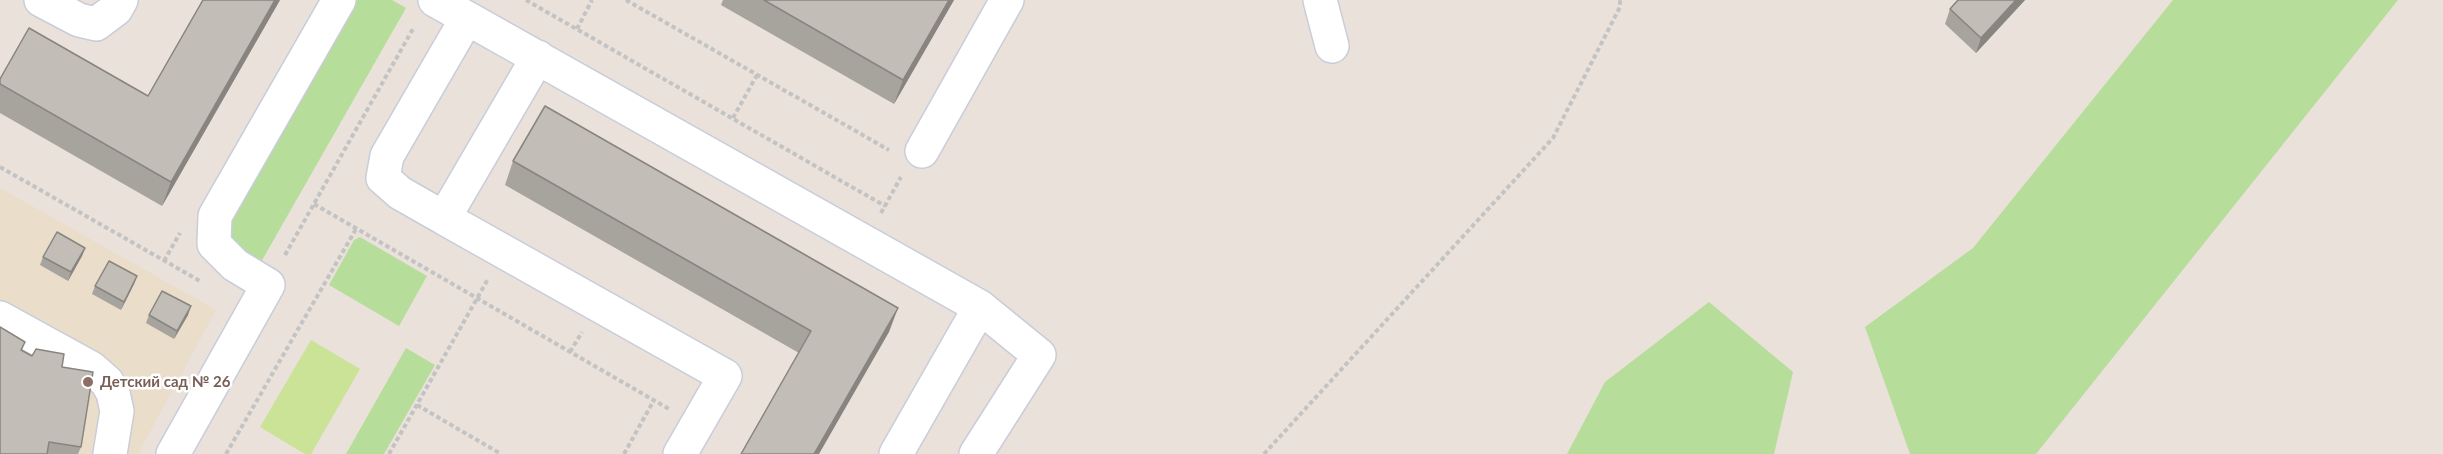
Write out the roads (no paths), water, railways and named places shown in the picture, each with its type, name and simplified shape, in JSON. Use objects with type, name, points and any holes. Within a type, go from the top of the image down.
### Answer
[{"type":"lane","points":[[41,0],[79,20],[96,24],[116,9],[121,0]]},
{"type":"lane","points":[[173,454],[268,285],[235,265],[214,244],[215,216],[339,0]]},
{"type":"lane","points":[[916,157],[1007,0]]},
{"type":"lane","points":[[1320,0],[1332,46]]},
{"type":"lane","points":[[426,10],[467,18],[980,307],[1039,355],[976,454]]},
{"type":"lane","points":[[467,18],[387,156],[383,178],[400,193],[725,376],[681,454]]},
{"type":"lane","points":[[444,218],[538,57]]},
{"type":"lane","points":[[896,454],[980,307]]},
{"type":"lane","points":[[0,318],[91,368],[108,382],[117,411],[110,454]]},
{"type":"place","name":"Детский сад № 26","points":[[88,382]]}]
